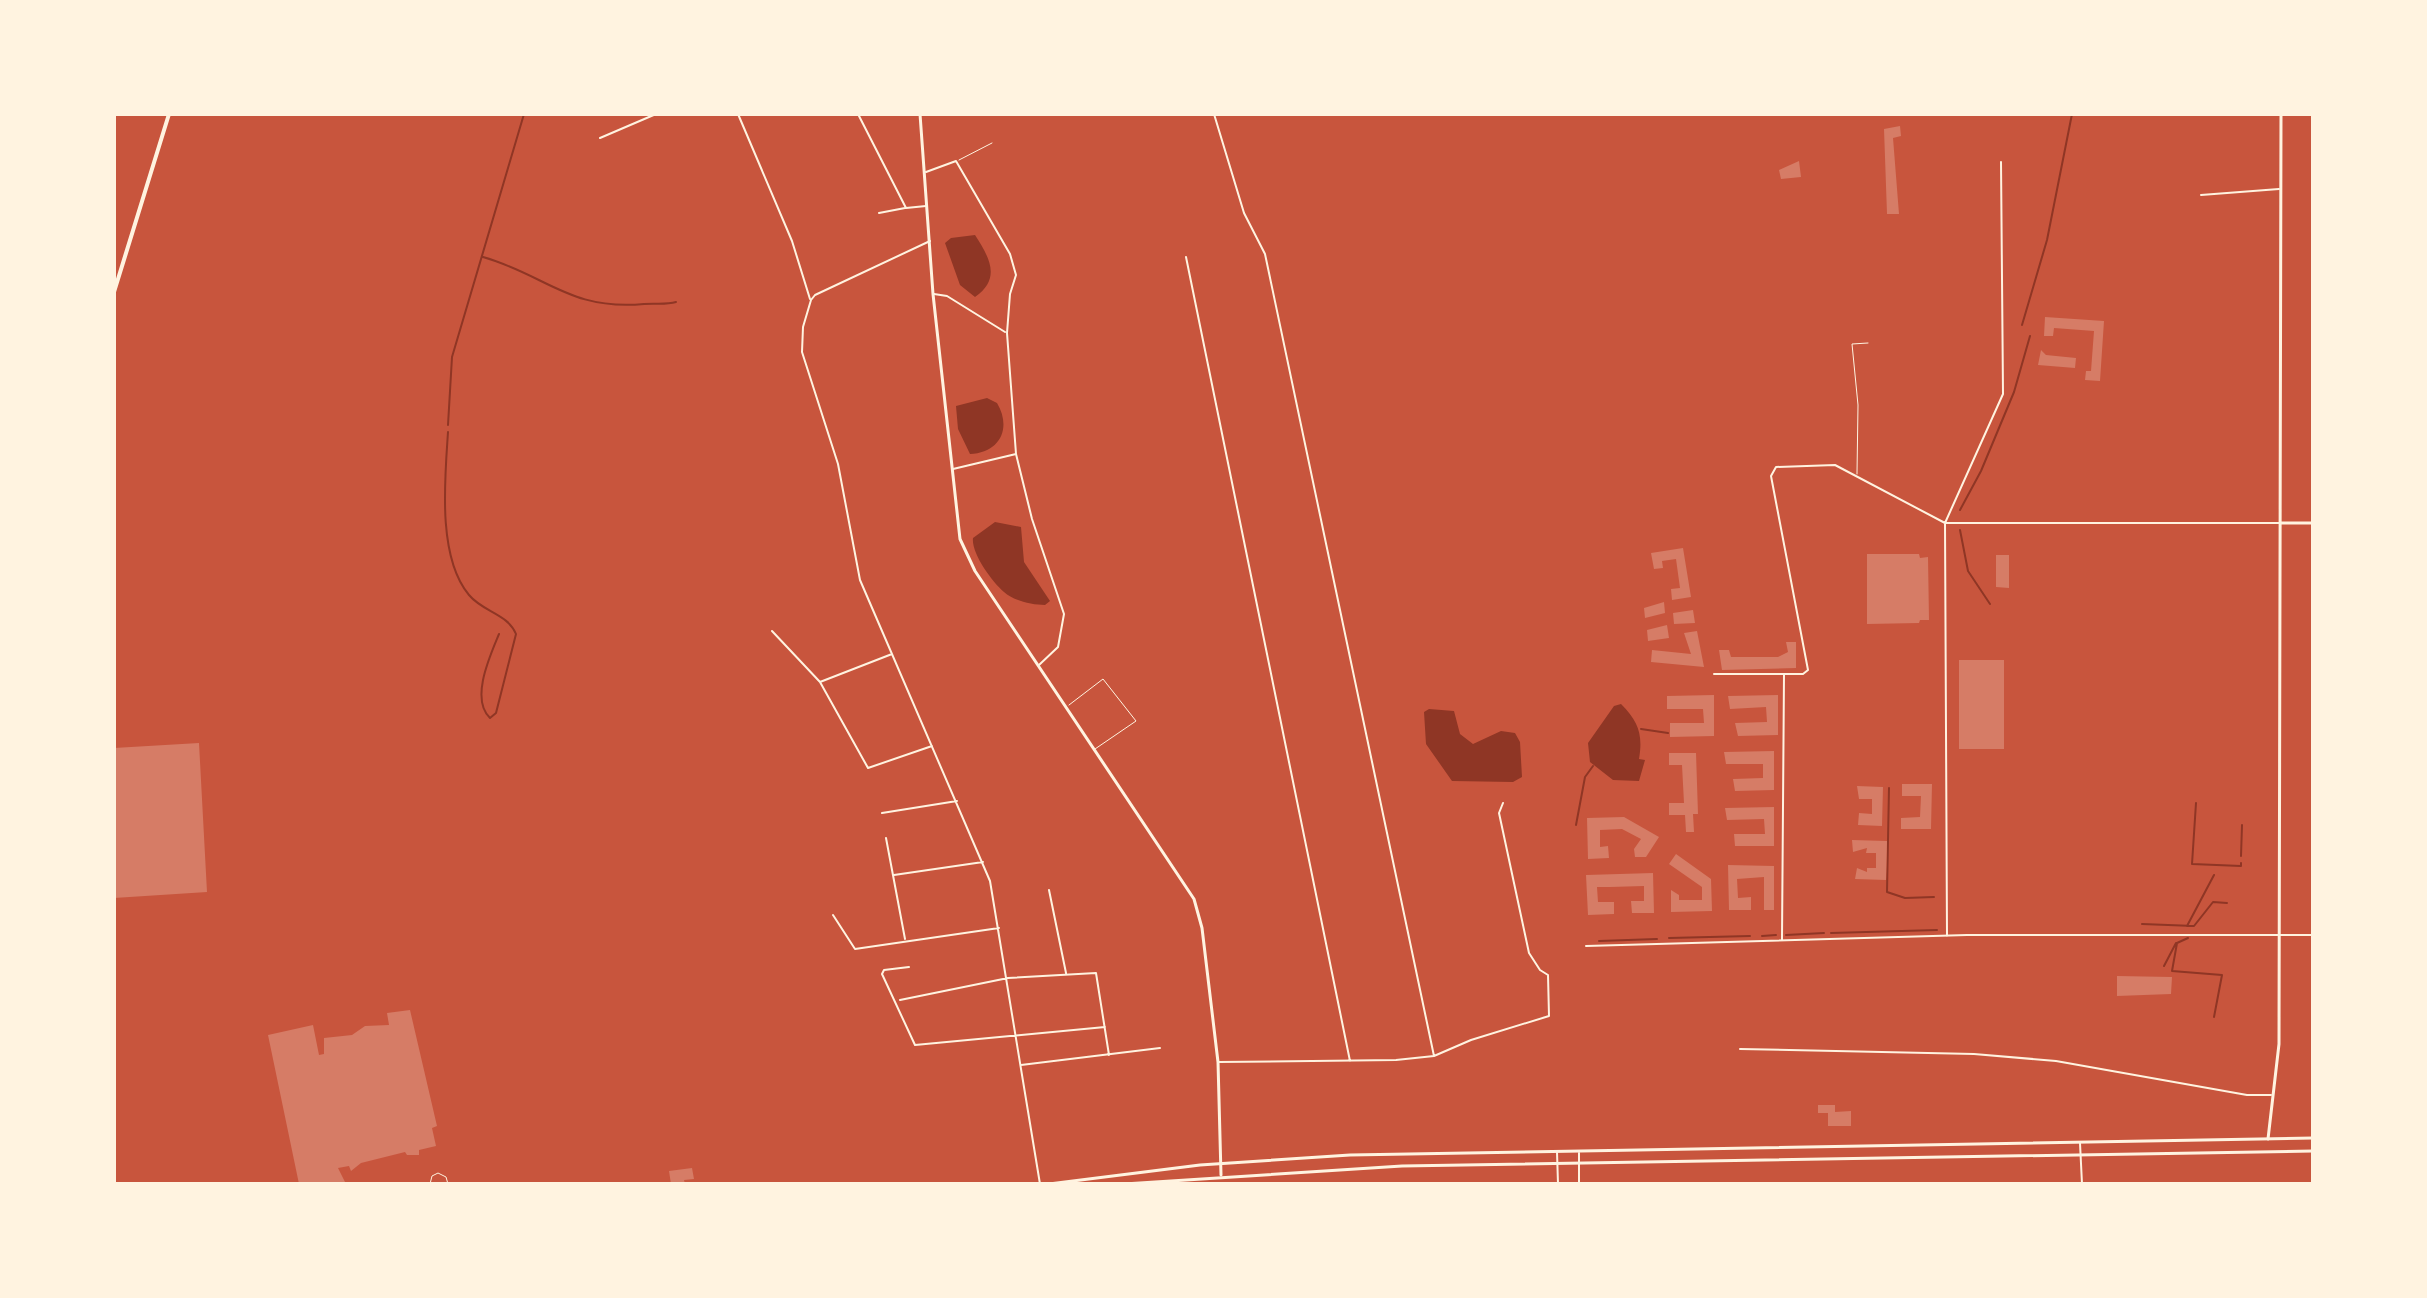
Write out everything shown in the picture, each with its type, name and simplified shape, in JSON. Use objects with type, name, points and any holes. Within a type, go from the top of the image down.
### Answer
[{"type":"highway","points":[[114,292],[169,114]]},
{"type":"main road","points":[[920,114],[933,294],[957,526],[963,550],[1194,899],[1202,928],[1218,1062],[1221,1175]]},
{"type":"main road","points":[[2268,1139],[2279,1044],[2281,114]]},
{"type":"main road","points":[[2280,523],[2313,523]]},
{"type":"main road","points":[[1049,1184],[1220,1163],[1402,1154],[2313,1138]]},
{"type":"main road","points":[[1602,1150],[1602,1162]]},
{"type":"main road","points":[[1543,1151],[1544,1163]]},
{"type":"main road","points":[[1124,1184],[1221,1175],[1402,1166],[2313,1151]]},
{"type":"main road","points":[[1402,1154],[1402,1166]]},
{"type":"street","points":[[600,138],[656,114]]},
{"type":"street","points":[[738,114],[792,241],[811,300],[802,335],[802,352],[838,464],[860,580],[984,862],[1000,928],[1040,1184]]},
{"type":"street","points":[[858,114],[906,208]]},
{"type":"street","points":[[1214,114],[1244,213],[1265,254],[1434,1056]]},
{"type":"street","points":[[925,172],[956,161],[1010,254],[1016,275],[1010,294],[1007,333],[1016,454],[1032,519],[1064,614],[1058,647],[1038,666]]},
{"type":"street","points":[[1947,936],[1945,523],[2003,394],[2001,162]]},
{"type":"street","points":[[2201,195],[2280,189]]},
{"type":"street","points":[[879,213],[927,206]]},
{"type":"street","points":[[811,300],[825,289],[930,241]]},
{"type":"street","points":[[1186,257],[1350,1061]]},
{"type":"street","points":[[933,294],[947,296],[1007,333]]},
{"type":"street","points":[[951,470],[1016,454]]},
{"type":"street","points":[[1714,674],[1803,674],[1807,665],[1771,476],[1776,467],[1835,465],[1945,523],[2280,523]]},
{"type":"street","points":[[772,631],[820,682],[868,768],[933,745]]},
{"type":"street","points":[[820,682],[893,654]]},
{"type":"street","points":[[1782,940],[1784,674]]},
{"type":"street","points":[[2313,774],[2313,784]]},
{"type":"street","points":[[882,813],[958,801]]},
{"type":"street","points":[[1218,1062],[1350,1061],[1434,1056],[1471,1040],[1545,1018],[1551,1012],[1548,975],[1540,970],[1529,953],[1499,813],[1503,803]]},
{"type":"street","points":[[886,838],[906,941]]},
{"type":"street","points":[[893,875],[984,862]]},
{"type":"street","points":[[1049,890],[1066,975]]},
{"type":"street","points":[[833,915],[855,949],[1000,928]]},
{"type":"street","points":[[1586,946],[1947,936],[2313,935]]},
{"type":"street","points":[[909,967],[882,972],[915,1045],[1105,1027]]},
{"type":"street","points":[[897,1001],[1008,978],[1096,973],[1109,1055]]},
{"type":"street","points":[[1020,1065],[1160,1048]]},
{"type":"street","points":[[1740,1049],[2001,1056],[2083,1064],[2247,1095],[2272,1095]]},
{"type":"street","points":[[2080,1142],[2082,1184]]},
{"type":"street","points":[[1557,1150],[1558,1184]]},
{"type":"street","points":[[1579,1150],[1579,1184]]},
{"type":"street","points":[[1221,1175],[1222,1184]]},
{"type":"lane","points":[[956,161],[992,143]]},
{"type":"lane","points":[[1857,476],[1858,405],[1852,344],[1868,343]]},
{"type":"lane","points":[[1066,706],[1103,679],[1136,721],[1094,749]]},
{"type":"lane","points":[[430,1184],[432,1176],[440,1173],[446,1177],[448,1184]]},
{"type":"shaded area","points":[[975,235],[985,251],[991,275],[975,297],[960,285],[945,243],[951,238]]},
{"type":"shaded area","points":[[987,398],[997,403],[1003,430],[996,444],[980,453],[970,454],[958,429],[956,406]]},
{"type":"shaded area","points":[[995,522],[1021,527],[1024,562],[1050,601],[1045,605],[1023,602],[1008,595],[983,567],[973,538]]},
{"type":"shaded area","points":[[1621,704],[1636,723],[1640,736],[1639,759],[1645,760],[1639,781],[1613,780],[1590,762],[1588,743],[1614,706]]},
{"type":"shaded area","points":[[1429,709],[1454,711],[1460,734],[1473,744],[1501,731],[1515,733],[1520,742],[1522,777],[1513,782],[1452,781],[1426,744],[1424,712]]},
{"type":"building","points":[[1900,126],[1901,136],[1893,138],[1899,214],[1887,214],[1884,129]]},
{"type":"building","points":[[1799,161],[1801,177],[1781,179],[1779,170]]},
{"type":"building","points":[[2045,317],[2104,321],[2100,381],[2085,380],[2086,371],[2091,371],[2094,331],[2054,328],[2053,336],[2044,336]]},
{"type":"building","points":[[2041,350],[2046,355],[2076,358],[2075,368],[2038,365]]},
{"type":"building","points":[[1683,548],[1691,597],[1672,600],[1671,589],[1680,588],[1676,559],[1662,561],[1663,568],[1654,569],[1651,553]]},
{"type":"building","points":[[1867,554],[1919,554],[1920,558],[1928,557],[1929,620],[1867,624]]},
{"type":"building","points":[[1996,555],[2009,555],[2009,588],[1996,587]]},
{"type":"building","points":[[1664,602],[1665,613],[1645,618],[1644,608]]},
{"type":"building","points":[[1693,610],[1695,623],[1674,624],[1673,613]]},
{"type":"building","points":[[1667,625],[1669,638],[1648,641],[1647,630]]},
{"type":"building","points":[[1697,631],[1704,667],[1651,662],[1652,650],[1691,654],[1684,633]]},
{"type":"building","points":[[1786,642],[1796,642],[1796,668],[1722,670],[1719,650],[1729,650],[1731,657],[1778,657],[1788,652]]},
{"type":"building","points":[[1959,660],[2004,660],[2004,749],[1959,749]]},
{"type":"building","points":[[1714,695],[1714,736],[1670,737],[1670,723],[1704,723],[1703,709],[1667,709],[1667,696]]},
{"type":"building","points":[[1778,695],[1778,735],[1738,736],[1735,723],[1767,722],[1766,707],[1730,709],[1728,696]]},
{"type":"building","points":[[199,743],[207,892],[114,898],[114,748]]},
{"type":"building","points":[[1774,751],[1774,790],[1735,791],[1733,779],[1763,778],[1763,764],[1726,764],[1724,752]]},
{"type":"building","points":[[1669,753],[1696,753],[1698,814],[1693,814],[1694,832],[1686,832],[1685,815],[1669,815],[1669,803],[1684,803],[1682,765],[1669,765]]},
{"type":"building","points":[[1902,784],[1932,784],[1931,829],[1901,829],[1901,818],[1920,817],[1921,796],[1902,796]]},
{"type":"building","points":[[1857,786],[1883,787],[1882,826],[1858,825],[1859,813],[1872,814],[1872,799],[1859,799]]},
{"type":"building","points":[[1774,807],[1774,846],[1735,846],[1734,834],[1765,834],[1764,819],[1727,820],[1725,808]]},
{"type":"building","points":[[1624,817],[1659,837],[1646,857],[1635,857],[1634,849],[1641,839],[1622,829],[1600,830],[1600,847],[1608,846],[1609,858],[1588,859],[1587,818]]},
{"type":"building","points":[[1852,840],[1887,841],[1886,880],[1855,879],[1857,868],[1867,872],[1867,868],[1876,868],[1876,853],[1866,853],[1867,848],[1853,852]]},
{"type":"building","points":[[1676,854],[1711,879],[1712,911],[1671,912],[1671,890],[1679,895],[1679,900],[1702,900],[1702,887],[1669,864]]},
{"type":"building","points":[[1728,865],[1774,866],[1774,910],[1764,910],[1764,877],[1737,879],[1738,898],[1751,897],[1751,910],[1729,910]]},
{"type":"building","points":[[1653,873],[1654,913],[1632,913],[1631,901],[1644,901],[1644,886],[1597,887],[1598,902],[1614,902],[1614,914],[1588,915],[1586,875]]},
{"type":"building","points":[[2117,976],[2172,977],[2171,994],[2117,996]]},
{"type":"building","points":[[410,1010],[437,1126],[432,1128],[436,1146],[419,1150],[419,1155],[407,1155],[405,1152],[361,1163],[351,1171],[349,1166],[338,1168],[346,1184],[299,1184],[268,1035],[313,1025],[319,1055],[324,1054],[324,1038],[352,1035],[365,1026],[389,1025],[387,1013]]},
{"type":"building","points":[[1818,1105],[1835,1105],[1835,1112],[1851,1111],[1851,1126],[1828,1126],[1828,1113],[1818,1113]]},
{"type":"building","points":[[692,1168],[694,1179],[684,1180],[685,1184],[671,1184],[669,1171]]},
{"type":"waterway","points":[[448,425],[452,357],[524,114]]},
{"type":"waterway","points":[[2022,325],[2047,240],[2072,114]]},
{"type":"waterway","points":[[483,257],[559,290],[596,302],[618,305],[676,302]]},
{"type":"waterway","points":[[1960,510],[1981,471],[2014,392],[2030,336]]},
{"type":"waterway","points":[[448,432],[445,516],[452,560],[469,595],[501,617],[516,634],[496,713],[490,718],[484,710],[482,689],[499,634]]},
{"type":"waterway","points":[[1960,530],[1968,571],[1990,604]]},
{"type":"waterway","points":[[1641,729],[1668,733]]},
{"type":"waterway","points":[[1576,825],[1585,777],[1593,766]]},
{"type":"waterway","points":[[1889,788],[1887,892],[1905,898],[1934,897]]},
{"type":"waterway","points":[[2196,803],[2192,864],[2241,866],[2241,863]]},
{"type":"waterway","points":[[2241,856],[2242,825]]},
{"type":"waterway","points":[[2187,926],[2214,875]]},
{"type":"waterway","points":[[2142,924],[2194,926],[2213,902],[2227,903]]},
{"type":"waterway","points":[[1831,933],[1937,930]]},
{"type":"waterway","points":[[1786,935],[1824,933]]},
{"type":"waterway","points":[[1762,936],[1776,935]]},
{"type":"waterway","points":[[1669,938],[1750,936]]},
{"type":"waterway","points":[[2188,938],[2177,943],[2172,971],[2222,975],[2214,1017]]},
{"type":"waterway","points":[[1599,941],[1657,939]]},
{"type":"waterway","points":[[2164,966],[2176,943]]}]
